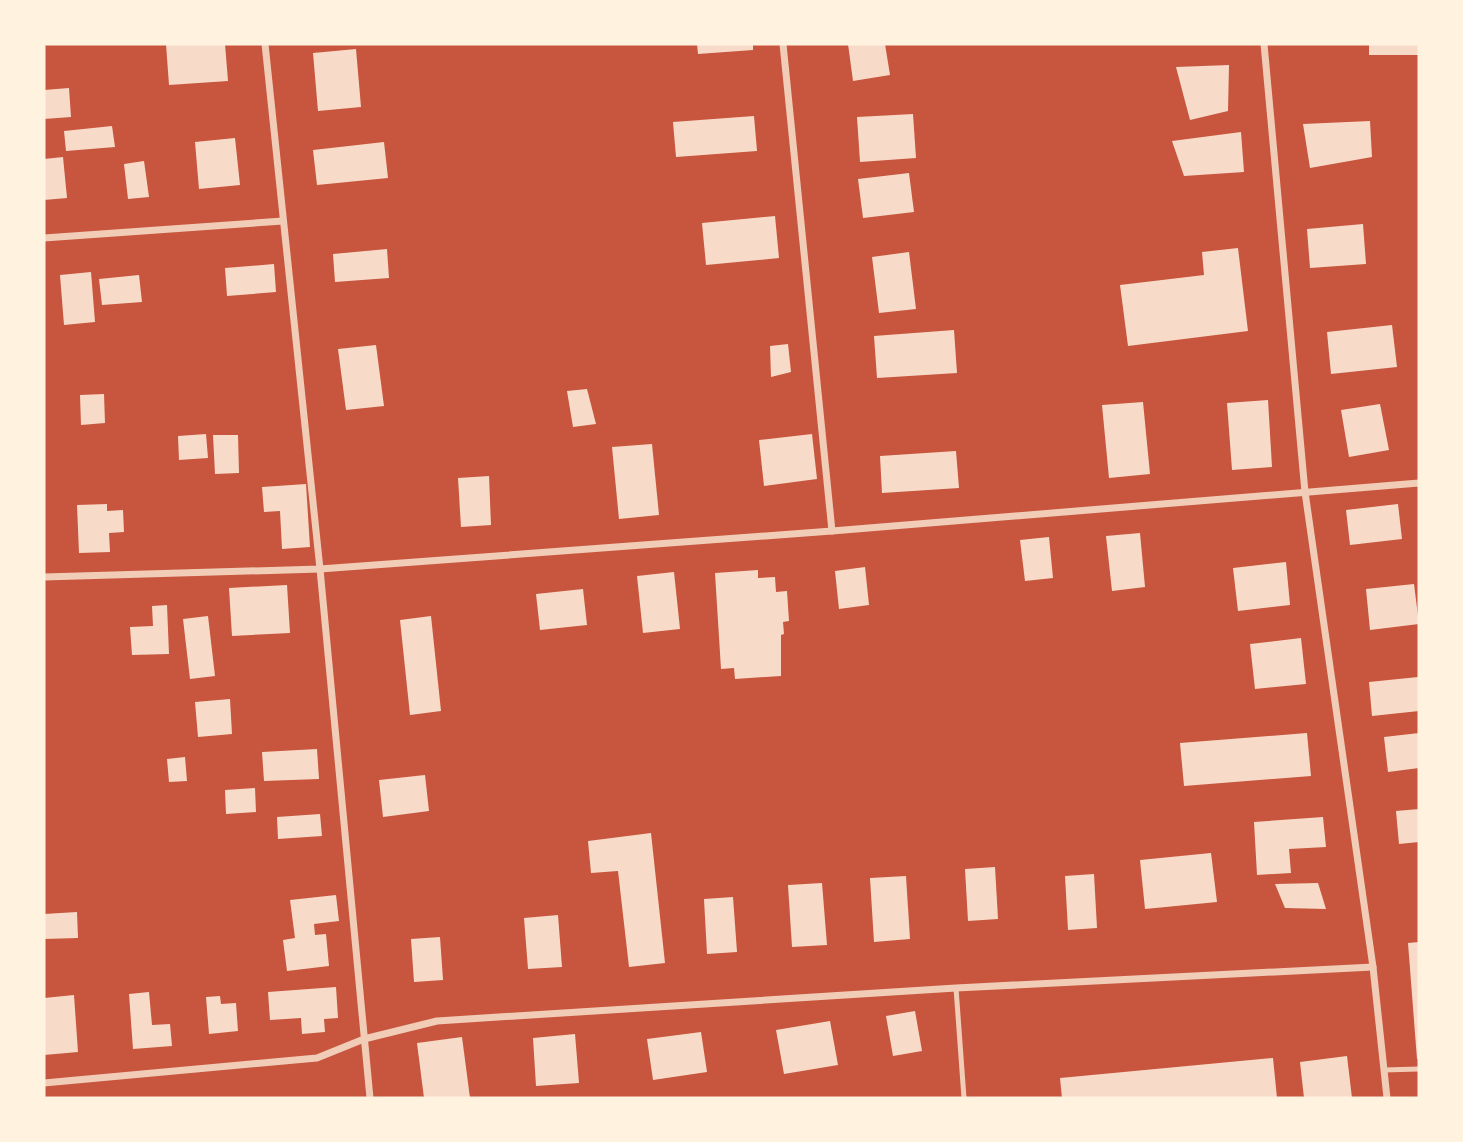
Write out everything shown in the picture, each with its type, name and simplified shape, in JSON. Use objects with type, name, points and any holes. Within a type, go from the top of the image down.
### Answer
[{"type":"street","points":[[265,44],[320,569],[370,1098]]},
{"type":"street","points":[[783,44],[832,531]]},
{"type":"street","points":[[1264,44],[1305,492],[1373,967],[1387,1098]]},
{"type":"street","points":[[44,239],[283,221]]},
{"type":"street","points":[[44,576],[320,569],[1419,483]]},
{"type":"street","points":[[44,1083],[317,1058],[364,1040],[437,1021],[956,988],[1373,967]]},
{"type":"lane","points":[[956,988],[964,1098]]},
{"type":"lane","points":[[1384,1070],[1419,1069]]},
{"type":"building","points":[[166,44],[225,44],[228,81],[169,85]]},
{"type":"building","points":[[697,44],[753,44],[753,50],[698,54]]},
{"type":"building","points":[[848,44],[885,44],[890,75],[853,81]]},
{"type":"building","points":[[1369,44],[1419,44],[1419,55],[1369,55]]},
{"type":"building","points":[[356,49],[361,107],[318,111],[313,53]]},
{"type":"building","points":[[1229,65],[1228,111],[1190,120],[1176,67]]},
{"type":"building","points":[[69,88],[71,117],[44,119],[44,90]]},
{"type":"building","points":[[913,114],[916,158],[860,162],[857,117]]},
{"type":"building","points":[[754,116],[757,151],[676,157],[673,122]]},
{"type":"building","points":[[1370,121],[1372,157],[1310,168],[1303,124]]},
{"type":"building","points":[[112,126],[115,147],[66,151],[64,131]]},
{"type":"building","points":[[1241,132],[1244,172],[1184,176],[1172,141]]},
{"type":"building","points":[[235,138],[240,185],[199,189],[195,142]]},
{"type":"building","points":[[384,142],[388,178],[317,185],[313,150]]},
{"type":"building","points":[[63,157],[67,198],[44,200],[44,159]]},
{"type":"building","points":[[144,161],[149,197],[128,199],[124,164]]},
{"type":"building","points":[[909,173],[914,212],[863,218],[858,179]]},
{"type":"building","points":[[775,216],[779,258],[706,265],[702,223]]},
{"type":"building","points":[[1363,224],[1366,264],[1310,268],[1307,229]]},
{"type":"building","points":[[1238,248],[1248,331],[1128,346],[1120,285],[1204,275],[1202,252]]},
{"type":"building","points":[[387,249],[389,278],[335,282],[333,254]]},
{"type":"building","points":[[909,252],[916,309],[879,313],[872,257]]},
{"type":"building","points":[[274,264],[276,292],[227,296],[225,268]]},
{"type":"building","points":[[91,272],[95,322],[64,325],[60,275]]},
{"type":"building","points":[[139,275],[142,302],[102,305],[99,279]]},
{"type":"building","points":[[1392,325],[1397,367],[1331,374],[1327,332]]},
{"type":"building","points":[[954,330],[957,373],[877,378],[874,336]]},
{"type":"building","points":[[788,344],[791,372],[771,377],[770,346]]},
{"type":"building","points":[[376,345],[384,406],[346,410],[338,349]]},
{"type":"building","points":[[587,389],[596,424],[573,427],[567,391]]},
{"type":"building","points":[[104,394],[105,423],[81,425],[80,395]]},
{"type":"building","points":[[1268,400],[1272,467],[1232,470],[1227,403]]},
{"type":"building","points":[[1143,402],[1150,474],[1109,478],[1102,405]]},
{"type":"building","points":[[1380,404],[1389,450],[1349,457],[1341,410]]},
{"type":"building","points":[[206,434],[208,458],[179,460],[178,436]]},
{"type":"building","points":[[812,434],[817,479],[764,486],[759,440]]},
{"type":"building","points":[[213,435],[238,435],[239,473],[215,474]]},
{"type":"building","points":[[652,444],[659,515],[619,519],[612,447]]},
{"type":"building","points":[[956,451],[959,488],[882,493],[880,456]]},
{"type":"building","points":[[489,476],[491,525],[461,527],[458,478]]},
{"type":"building","points":[[306,484],[310,547],[282,549],[280,511],[264,512],[262,487]]},
{"type":"building","points":[[107,504],[107,511],[123,510],[124,532],[109,533],[110,552],[79,553],[77,505]]},
{"type":"building","points":[[1398,504],[1402,539],[1350,545],[1346,510]]},
{"type":"building","points":[[1140,533],[1145,587],[1112,591],[1106,536]]},
{"type":"building","points":[[1049,537],[1053,578],[1025,581],[1020,540]]},
{"type":"building","points":[[1286,562],[1290,605],[1238,611],[1233,568]]},
{"type":"building","points":[[865,567],[869,605],[839,609],[835,571]]},
{"type":"building","points":[[758,570],[758,578],[775,577],[776,592],[787,591],[789,621],[783,622],[784,634],[781,635],[781,676],[735,679],[734,668],[721,669],[715,573]]},
{"type":"building","points":[[674,572],[680,629],[643,633],[637,576]]},
{"type":"building","points":[[1414,584],[1419,624],[1370,630],[1366,589]]},
{"type":"building","points":[[287,585],[290,633],[232,636],[229,588]]},
{"type":"building","points":[[583,589],[587,625],[540,630],[536,594]]},
{"type":"building","points":[[167,605],[169,654],[132,655],[130,627],[153,626],[152,606]]},
{"type":"building","points":[[208,616],[215,676],[190,679],[183,619]]},
{"type":"building","points":[[431,616],[441,711],[410,715],[400,620]]},
{"type":"building","points":[[1301,638],[1306,684],[1255,689],[1250,644]]},
{"type":"building","points":[[1418,677],[1419,711],[1372,716],[1369,682]]},
{"type":"building","points":[[230,699],[232,734],[198,737],[195,702]]},
{"type":"building","points":[[1307,733],[1311,776],[1184,786],[1180,743]]},
{"type":"building","points":[[1419,733],[1419,768],[1388,772],[1384,737]]},
{"type":"building","points":[[317,749],[319,779],[264,781],[262,752]]},
{"type":"building","points":[[185,757],[187,781],[169,782],[167,759]]},
{"type":"building","points":[[425,775],[429,811],[383,817],[379,780]]},
{"type":"building","points":[[255,788],[256,812],[226,814],[225,790]]},
{"type":"building","points":[[1419,809],[1419,842],[1399,844],[1396,811]]},
{"type":"building","points":[[320,814],[322,836],[278,839],[277,817]]},
{"type":"building","points":[[1323,817],[1326,847],[1289,849],[1291,873],[1257,875],[1254,822]]},
{"type":"building","points":[[651,833],[665,963],[629,967],[618,871],[591,873],[588,841]]},
{"type":"building","points":[[1211,853],[1217,902],[1145,909],[1140,860]]},
{"type":"building","points":[[995,867],[998,919],[968,921],[965,869]]},
{"type":"building","points":[[1094,874],[1097,928],[1068,930],[1065,876]]},
{"type":"building","points":[[906,876],[910,939],[874,942],[870,878]]},
{"type":"building","points":[[822,883],[827,945],[792,947],[788,885]]},
{"type":"building","points":[[1318,883],[1326,909],[1285,908],[1275,884]]},
{"type":"building","points":[[336,895],[339,921],[314,924],[315,935],[326,934],[329,966],[287,971],[283,940],[295,938],[290,900]]},
{"type":"building","points":[[733,897],[737,952],[707,954],[704,899]]},
{"type":"building","points":[[77,912],[78,938],[44,939],[44,914]]},
{"type":"building","points":[[558,915],[562,967],[528,969],[524,918]]},
{"type":"building","points":[[440,937],[443,980],[414,982],[411,939]]},
{"type":"building","points":[[1419,942],[1419,1059],[1417,1059],[1408,943]]},
{"type":"building","points":[[336,987],[338,1018],[324,1019],[325,1032],[302,1034],[301,1018],[270,1020],[268,992]]},
{"type":"building","points":[[149,992],[152,1025],[170,1024],[172,1046],[133,1049],[129,994]]},
{"type":"building","points":[[74,995],[78,1052],[44,1055],[44,998]]},
{"type":"building","points":[[220,996],[221,1004],[236,1003],[238,1031],[209,1034],[206,997]]},
{"type":"building","points":[[915,1011],[922,1051],[893,1056],[886,1016]]},
{"type":"building","points":[[830,1021],[838,1065],[784,1074],[776,1030]]},
{"type":"building","points":[[701,1032],[707,1072],[653,1080],[647,1039]]},
{"type":"building","points":[[575,1034],[579,1083],[536,1086],[533,1038]]},
{"type":"building","points":[[462,1037],[470,1098],[424,1098],[417,1043]]},
{"type":"building","points":[[1347,1056],[1352,1098],[1304,1098],[1300,1062]]},
{"type":"building","points":[[1273,1058],[1277,1098],[1062,1098],[1060,1078]]}]
